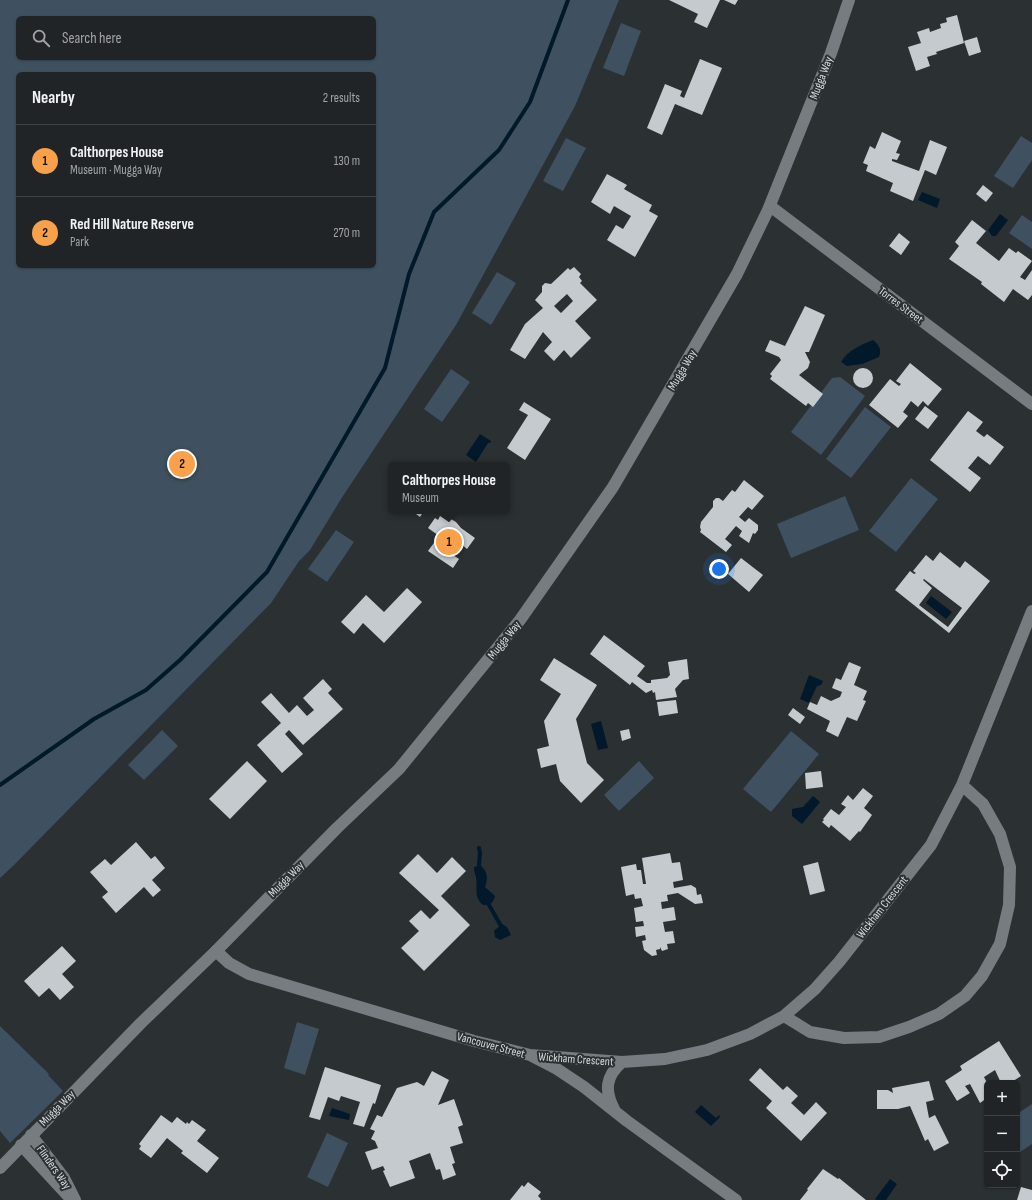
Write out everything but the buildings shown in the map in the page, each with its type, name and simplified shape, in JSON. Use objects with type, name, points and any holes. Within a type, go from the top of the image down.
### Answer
[{"type":"street","name":"Mugga Way","points":[[0,1168],[141,1023],[216,951],[337,828],[399,769],[520,620],[613,487],[737,274],[770,206],[828,60],[849,0]]},
{"type":"street","name":"Torres Street","points":[[770,206],[1032,404]]},
{"type":"street","name":"Wickham Crescent","points":[[530,1055],[622,1062],[665,1059],[707,1050],[750,1034],[784,1016],[815,989],[839,962],[931,845],[962,784],[1032,611]]},
{"type":"street","points":[[784,1016],[810,1032],[844,1038],[879,1037],[909,1027],[939,1014],[965,996],[982,976],[1000,944],[1009,905],[1010,867],[1000,834],[983,804],[962,784]]},
{"type":"street","name":"Vancouver Street","points":[[216,951],[229,963],[249,974],[474,1042],[530,1055],[557,1069],[736,1200]]},
{"type":"street","name":"Wickham Crescent","points":[[615,1112],[608,1098],[607,1089],[613,1072],[622,1062]]},
{"type":"street","name":"Flinders Way","points":[[31,1135],[64,1178],[75,1200]]},
{"type":"street","name":"Flinders Way","points":[[21,1145],[72,1200]]},
{"type":"shaded area","points":[[0,0],[619,0],[575,106],[456,325],[341,499],[310,550],[299,561],[271,603],[0,878]]},
{"type":"shaded area","points":[[621,23],[641,31],[624,76],[603,68]]},
{"type":"shaded area","points":[[1021,136],[1032,143],[1032,160],[1013,188],[994,176]]},
{"type":"shaded area","points":[[566,138],[586,148],[563,191],[543,181]]},
{"type":"shaded area","points":[[922,192],[940,199],[937,208],[918,200]]},
{"type":"shaded area","points":[[1000,214],[1008,220],[996,236],[992,236],[988,230]]},
{"type":"shaded area","points":[[1022,215],[1032,222],[1032,249],[1009,233]]},
{"type":"shaded area","points":[[497,272],[516,283],[491,325],[472,313]]},
{"type":"shaded area","points":[[873,340],[879,347],[879,357],[862,364],[847,366],[841,362],[851,351]]},
{"type":"shaded area","points":[[451,369],[470,382],[442,422],[424,409]]},
{"type":"shaded area","points":[[840,377],[865,396],[821,455],[791,432],[832,378]]},
{"type":"shaded area","points":[[865,407],[891,427],[851,478],[826,459]]},
{"type":"shaded area","points":[[480,434],[491,441],[488,443],[476,462],[466,455]]},
{"type":"shaded area","points":[[911,478],[938,499],[896,552],[869,531]]},
{"type":"shaded area","points":[[845,496],[859,530],[791,558],[777,524]]},
{"type":"shaded area","points":[[336,530],[354,542],[327,582],[308,569]]},
{"type":"shaded area","points":[[931,596],[952,612],[946,619],[926,603]]},
{"type":"shaded area","points":[[809,675],[823,681],[821,685],[817,686],[809,703],[800,699]]},
{"type":"shaded area","points":[[601,721],[608,748],[598,750],[591,724]]},
{"type":"shaded area","points":[[162,730],[178,746],[144,780],[128,765]]},
{"type":"shaded area","points":[[791,731],[819,754],[771,812],[743,789]]},
{"type":"shaded area","points":[[639,761],[654,778],[619,811],[604,795]]},
{"type":"shaded area","points":[[813,796],[820,802],[802,824],[792,816],[792,809],[803,807]]},
{"type":"shaded area","points":[[480,865],[483,867],[487,875],[485,887],[495,896],[492,902],[488,905],[483,905],[480,902],[476,892],[474,867]]},
{"type":"shaded area","points":[[502,924],[507,927],[511,935],[500,940],[495,937],[494,931]]},
{"type":"shaded area","points":[[297,1022],[319,1029],[305,1075],[284,1068]]},
{"type":"shaded area","points":[[0,1026],[49,1074],[48,1075],[63,1091],[10,1143],[0,1131]]},
{"type":"shaded area","points":[[1032,1104],[1032,1144],[1020,1152],[1020,1116],[1020,1112]]},
{"type":"shaded area","points":[[701,1105],[716,1118],[719,1115],[720,1117],[711,1126],[695,1112]]},
{"type":"shaded area","points":[[332,1108],[350,1114],[349,1120],[329,1116]]},
{"type":"shaded area","points":[[327,1133],[348,1143],[328,1187],[307,1177]]},
{"type":"shaded area","points":[[890,1179],[897,1184],[886,1200],[876,1200],[875,1199]]},
{"type":"waterway","points":[[0,785],[94,719],[146,690],[180,660],[267,572],[385,368],[409,274],[434,212],[499,150],[530,102],[568,0]]},
{"type":"waterway","points":[[479,848],[479,865]]},
{"type":"waterway","points":[[489,905],[501,926]]},
{"type":"place","name":"Red Hill Nature Reserve","points":[[182,464]]},
{"type":"place","name":"Calthorpes House","points":[[449,542]]}]
